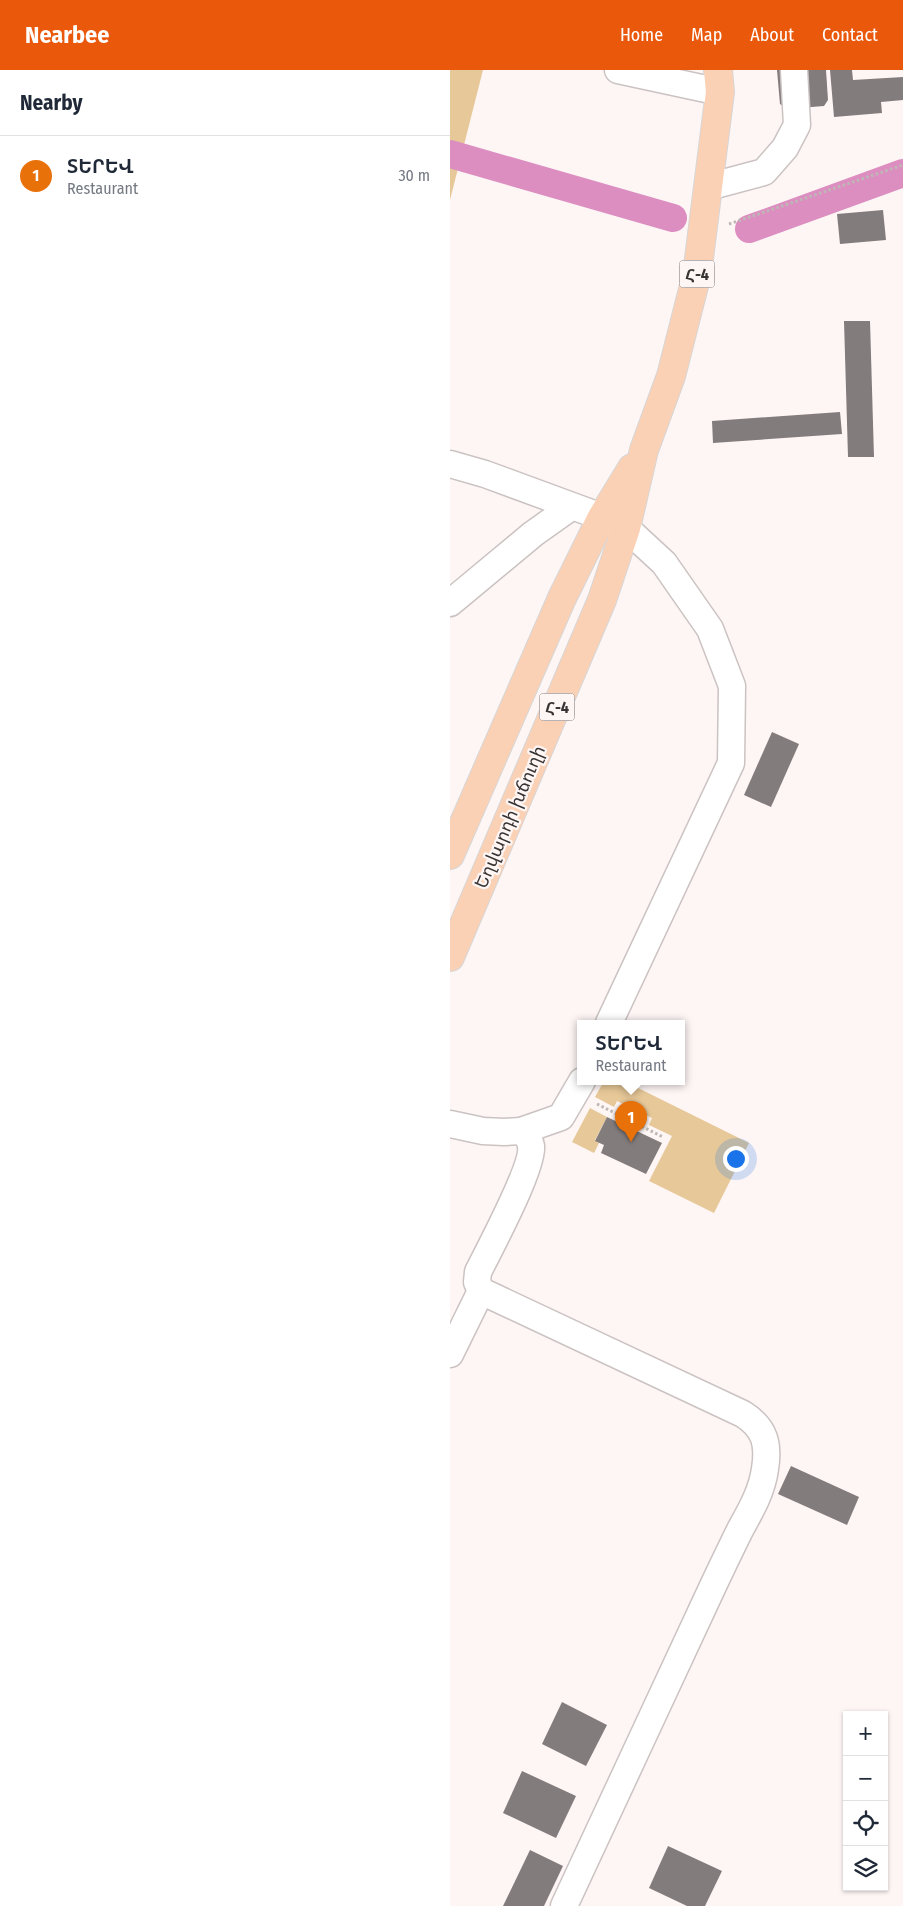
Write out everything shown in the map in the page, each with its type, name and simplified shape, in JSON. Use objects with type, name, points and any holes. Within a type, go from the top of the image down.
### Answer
[{"type":"main road","name":"Եղվարդի խճուղի","points":[[450,957],[602,600],[626,528],[644,450],[671,376],[697,274],[719,81]]},
{"type":"main road","name":"Եղվարդի խճուղի","points":[[450,856],[562,598],[602,517],[644,450]]},
{"type":"street","points":[[618,70],[719,81]]},
{"type":"street","points":[[708,187],[764,172],[785,148],[796,125],[794,70]]},
{"type":"street","points":[[450,464],[485,474],[602,517],[626,528],[664,563],[710,629],[732,686],[731,763],[610,1020]]},
{"type":"street","points":[[450,603],[533,534],[571,507]]},
{"type":"street","points":[[450,1124],[483,1131],[521,1131],[561,1117],[579,1087]]},
{"type":"street","points":[[521,1131],[528,1136],[532,1148],[527,1170],[478,1272],[476,1282],[481,1291],[743,1414],[754,1422],[765,1440],[766,1468],[756,1498],[564,1906]]},
{"type":"street","points":[[450,1354],[481,1291]]},
{"type":"path","points":[[702,233],[903,165]]},
{"type":"path","points":[[579,1087],[663,1136]]},
{"type":"shaded area","points":[[450,70],[483,70],[450,200]]},
{"type":"shaded area","points":[[602,1085],[632,1085],[749,1143],[714,1213],[649,1181],[672,1136],[649,1125],[652,1118],[617,1101],[614,1107],[595,1097]]},
{"type":"shaded area","points":[[590,1108],[607,1117],[595,1140],[599,1143],[594,1153],[572,1142]]},
{"type":"building","points":[[777,70],[826,70],[828,100],[824,106],[787,109],[780,104]]},
{"type":"building","points":[[830,70],[852,70],[853,80],[903,77],[903,100],[881,102],[882,113],[834,117]]},
{"type":"building","points":[[883,210],[886,240],[840,244],[837,214]]},
{"type":"building","points":[[844,321],[870,321],[874,457],[848,457]]},
{"type":"building","points":[[840,412],[842,434],[713,443],[712,421]]},
{"type":"building","points":[[772,732],[799,744],[771,807],[744,795]]},
{"type":"building","points":[[607,1117],[662,1143],[646,1174],[601,1153],[604,1145],[595,1141]]},
{"type":"building","points":[[791,1466],[859,1497],[847,1525],[778,1494]]},
{"type":"building","points":[[562,1702],[607,1725],[586,1766],[542,1744]]},
{"type":"building","points":[[522,1771],[576,1796],[556,1838],[503,1813]]},
{"type":"building","points":[[668,1846],[722,1871],[705,1906],[687,1906],[649,1888]]},
{"type":"building","points":[[530,1850],[563,1866],[544,1906],[503,1906]]},
{"type":"waterway","points":[[450,154],[673,218]]},
{"type":"waterway","points":[[749,229],[903,173]]},
{"type":"place","name":"ՏԵՐԵՎ","points":[[631,1142]]}]
